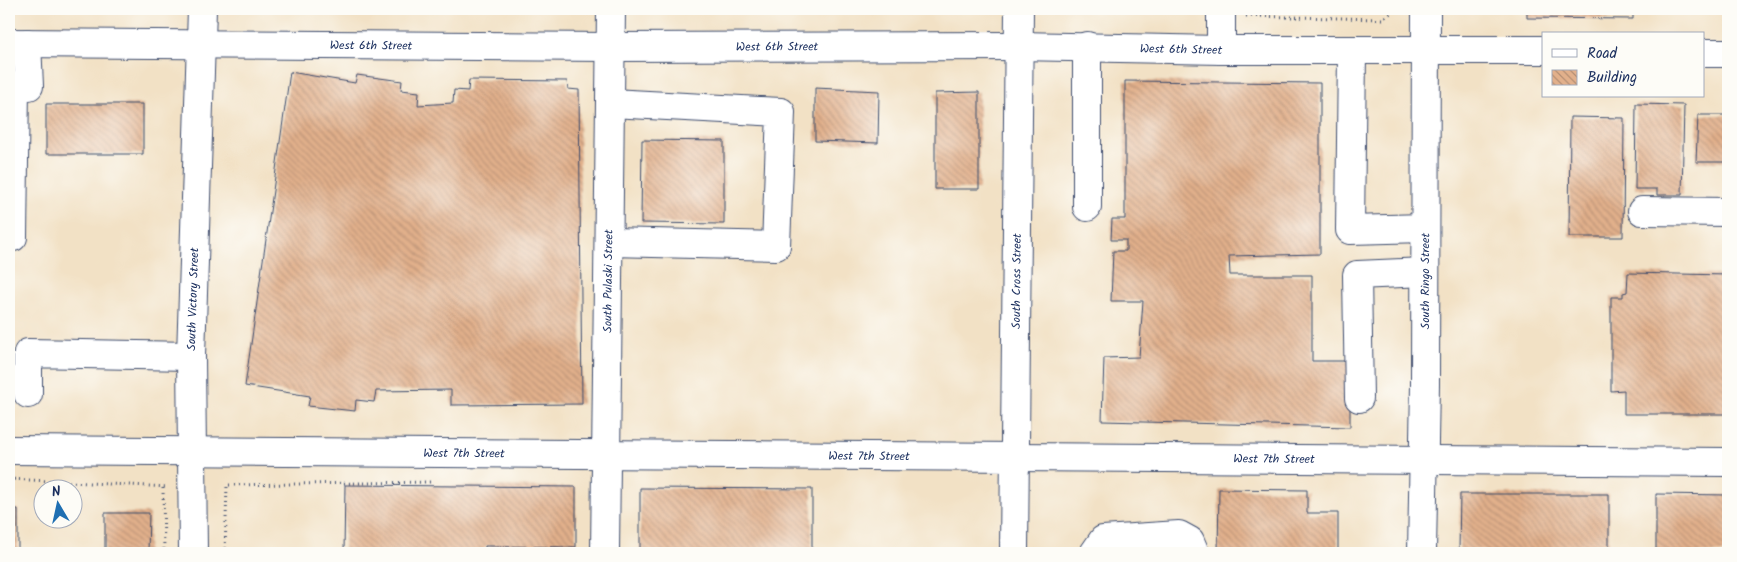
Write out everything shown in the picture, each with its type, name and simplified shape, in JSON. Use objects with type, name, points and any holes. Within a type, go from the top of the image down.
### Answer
[{"type":"street","name":"South Victory Street","points":[[193,553],[191,356],[202,9]]},
{"type":"street","name":"South Pulaski Street","points":[[605,553],[610,242],[611,9]]},
{"type":"street","name":"South Cross Street","points":[[1014,553],[1019,9]]},
{"type":"street","name":"South Ringo Street","points":[[1422,553],[1426,9]]},
{"type":"street","points":[[1221,12],[1221,50]]},
{"type":"street","name":"West 6th Street","points":[[18,43],[611,47],[1087,46],[1221,50],[1542,50]]},
{"type":"street","points":[[9,237],[13,237],[15,86],[29,86],[18,43]]},
{"type":"street","points":[[1087,46],[1087,207]]},
{"type":"street","points":[[1352,51],[1350,230],[1425,228]]},
{"type":"street","points":[[1704,52],[1728,53]]},
{"type":"street","points":[[610,242],[776,246],[781,112],[611,103]]},
{"type":"street","points":[[1642,211],[1728,212]]},
{"type":"street","points":[[1359,398],[1357,275],[1425,272]]},
{"type":"street","points":[[28,394],[28,353],[191,356]]},
{"type":"street","name":"West 7th Street","points":[[9,450],[1728,462]]},
{"type":"street","points":[[1094,553],[1103,540],[1179,535],[1190,540],[1196,553]]},
{"type":"path","points":[[1221,12],[1382,19],[1397,9]]},
{"type":"path","points":[[9,479],[62,483],[106,482],[163,488],[193,485]]},
{"type":"path","points":[[225,553],[227,485],[435,482]]},
{"type":"path","points":[[163,488],[164,553]]},
{"type":"building","points":[[1527,9],[1633,9],[1633,19],[1527,18]]},
{"type":"building","points":[[290,72],[355,83],[357,75],[402,81],[401,90],[419,92],[418,105],[453,103],[454,90],[468,91],[469,80],[567,81],[568,89],[579,90],[582,404],[451,405],[451,390],[376,391],[374,402],[356,400],[355,411],[308,406],[310,396],[245,386]]},
{"type":"building","points":[[1125,81],[1320,83],[1320,254],[1229,256],[1230,275],[1312,275],[1312,361],[1350,361],[1350,427],[1102,421],[1104,358],[1139,357],[1143,301],[1111,301],[1113,251],[1126,251],[1126,240],[1111,240],[1112,219],[1125,219]]},
{"type":"building","points":[[815,88],[879,91],[878,143],[815,141]]},
{"type":"building","points":[[979,92],[979,189],[935,189],[935,93]]},
{"type":"building","points":[[46,104],[143,104],[143,154],[46,154]]},
{"type":"building","points":[[1636,104],[1684,105],[1682,195],[1657,195],[1657,189],[1635,189]]},
{"type":"building","points":[[1698,115],[1728,115],[1728,162],[1696,162]]},
{"type":"building","points":[[1570,117],[1624,118],[1623,237],[1569,237]]},
{"type":"building","points":[[642,140],[724,141],[724,224],[641,223]]},
{"type":"building","points":[[1628,273],[1728,275],[1728,414],[1624,414],[1624,390],[1611,391],[1611,297],[1623,297],[1623,293],[1627,292]]},
{"type":"building","points":[[345,485],[576,487],[576,547],[485,546],[485,553],[344,553]]},
{"type":"building","points":[[640,488],[812,489],[812,553],[640,553]]},
{"type":"building","points":[[1219,489],[1307,490],[1307,513],[1338,513],[1338,553],[1218,553]]},
{"type":"building","points":[[1460,494],[1609,494],[1609,553],[1485,553],[1485,550],[1459,550]]},
{"type":"building","points":[[1656,494],[1728,495],[1728,553],[1656,553]]},
{"type":"building","points":[[9,509],[18,509],[18,553],[9,553]]},
{"type":"building","points":[[105,513],[149,513],[148,553],[105,553]]}]
